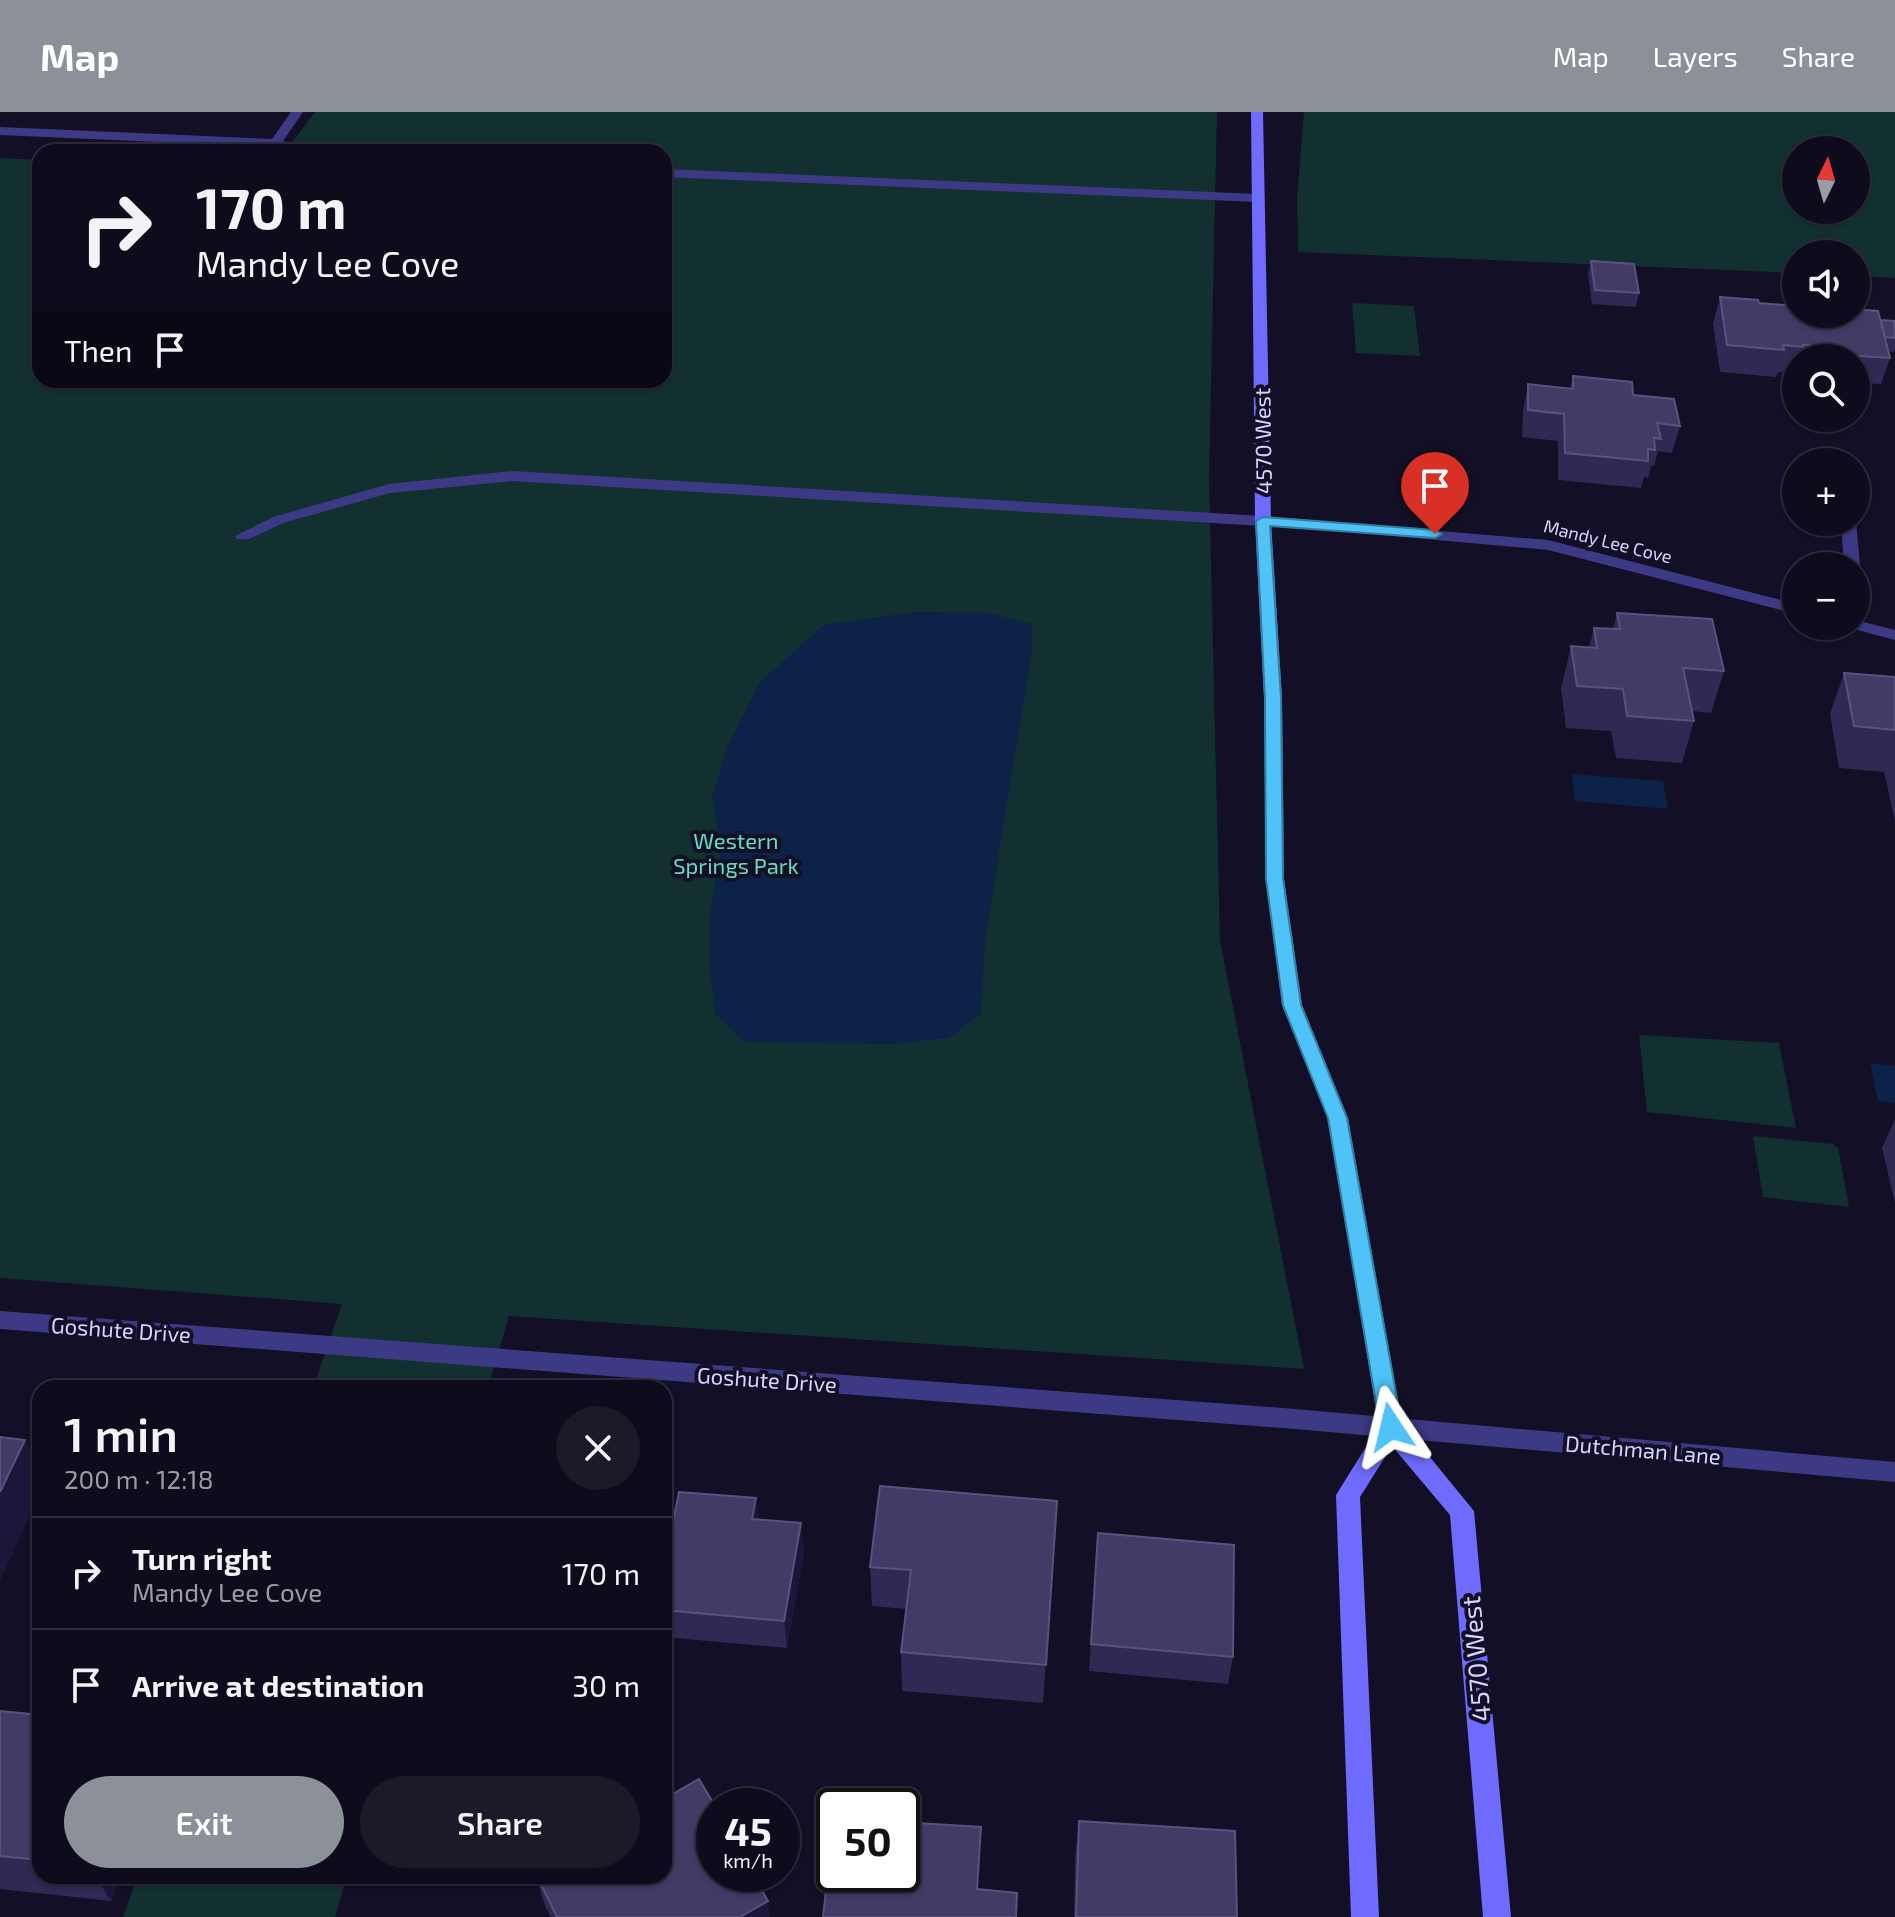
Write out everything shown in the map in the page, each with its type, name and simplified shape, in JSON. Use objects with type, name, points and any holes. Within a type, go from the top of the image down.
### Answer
[{"type":"main road","name":"4570 West","points":[[1257,112],[1263,521],[1273,698],[1275,879],[1292,1005],[1338,1118],[1391,1427],[1462,1511],[1497,1917]]},
{"type":"main road","points":[[1365,1917],[1348,1495],[1391,1427]]},
{"type":"street","points":[[275,143],[297,112]]},
{"type":"street","points":[[0,131],[280,144]]},
{"type":"street","points":[[672,173],[1258,198]]},
{"type":"street","name":"Mandy Lee Cove","points":[[243,536],[278,520],[389,489],[512,476],[1263,521],[1548,545],[1782,605]]},
{"type":"street","points":[[1870,629],[1895,635]]},
{"type":"street","name":"Goshute Drive","points":[[0,1320],[1391,1427]]},
{"type":"street","name":"Dutchman Lane","points":[[1391,1427],[1895,1472]]},
{"type":"green space","name":"Western Springs Park","points":[[315,112],[1217,112],[1209,478],[1220,941],[1304,1369],[509,1316],[490,1380],[316,1380],[342,1304],[0,1278],[0,158],[32,160],[32,388],[672,388],[672,144],[291,144]]},
{"type":"green space","points":[[1304,112],[1895,112],[1895,278],[1870,277],[1870,240],[1782,240],[1782,272],[1298,252],[1297,198]]},
{"type":"green space","points":[[1352,303],[1414,306],[1420,356],[1356,353]]},
{"type":"green space","points":[[1639,1035],[1779,1043],[1796,1128],[1647,1112]]},
{"type":"green space","points":[[1753,1136],[1833,1144],[1838,1148],[1849,1207],[1763,1197]]},
{"type":"green space","points":[[135,1884],[345,1884],[335,1917],[123,1917]]},
{"type":"water","points":[[916,612],[989,613],[1032,624],[1032,653],[985,938],[981,1014],[948,1038],[891,1044],[744,1042],[715,1013],[710,969],[710,915],[721,852],[712,796],[728,746],[759,683],[824,625]]},
{"type":"water","points":[[1572,774],[1663,781],[1668,809],[1575,801]]},
{"type":"water","points":[[1870,1063],[1895,1066],[1895,1103],[1878,1101]]},
{"type":"building","points":[[1591,261],[1634,264],[1639,293],[1595,290]]},
{"type":"building","points":[[1720,297],[1782,305],[1782,328],[1870,328],[1870,310],[1878,311],[1890,358],[1870,357],[1870,344],[1782,344],[1782,350],[1727,345]]},
{"type":"building","points":[[1881,320],[1894,321],[1895,338],[1885,337]]},
{"type":"building","points":[[1573,376],[1632,382],[1633,395],[1674,399],[1680,426],[1657,423],[1661,439],[1654,438],[1655,450],[1648,449],[1648,461],[1565,453],[1564,414],[1528,410],[1528,384],[1573,389]]},
{"type":"building","points":[[1617,613],[1712,619],[1724,671],[1683,668],[1694,721],[1627,716],[1623,689],[1577,686],[1571,646],[1597,648],[1594,628],[1620,629]]},
{"type":"building","points":[[1844,673],[1895,677],[1895,730],[1854,726]]},
{"type":"building","points":[[0,1437],[25,1440],[0,1492]]},
{"type":"building","points":[[880,1486],[1057,1501],[1046,1665],[901,1652],[911,1570],[870,1567]]},
{"type":"building","points":[[679,1492],[756,1498],[752,1519],[801,1523],[784,1621],[672,1611],[672,1526]]},
{"type":"building","points":[[1098,1533],[1234,1545],[1233,1657],[1091,1644]]},
{"type":"building","points":[[0,1711],[32,1714],[32,1859],[0,1856]]},
{"type":"building","points":[[699,1779],[704,1788],[696,1788],[696,1892],[763,1892],[768,1901],[740,1917],[557,1917],[541,1884],[672,1884],[672,1794]]},
{"type":"building","points":[[1079,1821],[1235,1831],[1237,1917],[1076,1917]]},
{"type":"building","points":[[920,1823],[981,1827],[977,1889],[1017,1893],[1016,1917],[823,1917],[826,1892],[920,1892]]},
{"type":"route","points":[[1391,1427],[1338,1118],[1292,1005],[1275,879],[1273,698],[1263,521],[1435,534]]}]
